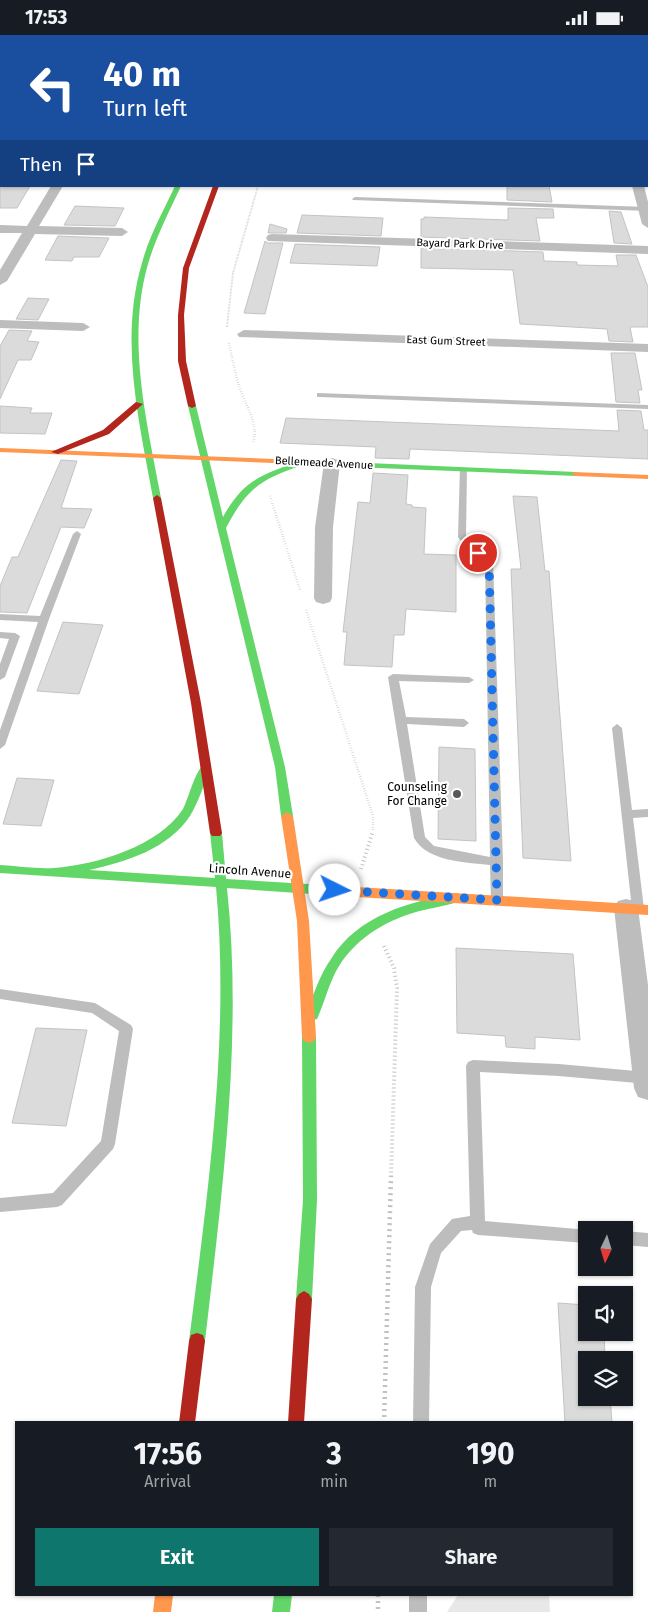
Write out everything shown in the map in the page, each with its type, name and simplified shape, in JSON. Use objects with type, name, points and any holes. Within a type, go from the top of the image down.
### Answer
[{"type":"main road","points":[[178,187],[147,256],[137,296],[134,335],[137,391],[206,762],[222,883],[226,1011],[221,1114],[210,1249],[187,1421]]},
{"type":"main road","points":[[216,187],[190,253],[182,292],[180,315],[185,380],[280,767],[299,888],[309,1021],[311,1105],[310,1200],[296,1421]]},
{"type":"main road","points":[[55,452],[106,432],[140,404]]},
{"type":"main road","name":"Bellemeade Avenue","points":[[0,450],[648,477]]},
{"type":"main road","points":[[221,530],[235,502],[246,487],[272,472],[303,462]]},
{"type":"main road","points":[[50,873],[111,860],[151,845],[182,819],[191,806],[199,789],[206,762]]},
{"type":"main road","name":"Lincoln Avenue","points":[[0,869],[637,909]]},
{"type":"main road","points":[[309,1021],[330,971],[351,941],[403,909],[456,898]]},
{"type":"main road","points":[[162,1612],[164,1596]]},
{"type":"main road","points":[[281,1612],[283,1596]]},
{"type":"street","points":[[0,281],[56,187]]},
{"type":"street","points":[[638,187],[646,209],[648,224]]},
{"type":"street","points":[[0,229],[122,232]]},
{"type":"street","name":"Bayard Park Drive","points":[[272,238],[648,250]]},
{"type":"street","points":[[0,324],[83,327]]},
{"type":"street","name":"East Gum Street","points":[[244,334],[648,348]]},
{"type":"street","points":[[323,598],[324,527],[332,463]]},
{"type":"street","points":[[637,909],[647,1083]]},
{"type":"lane","points":[[355,199],[646,209]]},
{"type":"lane","points":[[320,395],[648,407]]},
{"type":"lane","points":[[463,469],[462,537],[468,545],[489,560],[497,900]]},
{"type":"lane","points":[[0,745],[44,619],[77,534]]},
{"type":"lane","points":[[0,617],[44,619]]},
{"type":"lane","points":[[0,635],[15,636],[0,677]]},
{"type":"lane","points":[[469,680],[393,677],[420,838],[430,849],[497,863]]},
{"type":"lane","points":[[401,720],[464,723]]},
{"type":"lane","points":[[618,728],[637,909]]},
{"type":"lane","points":[[627,814],[648,813]]},
{"type":"lane","points":[[0,994],[95,1008],[126,1029],[108,1144],[57,1200],[0,1205]]},
{"type":"lane","points":[[578,1235],[478,1228],[473,1066],[559,1070],[647,1083]]},
{"type":"lane","points":[[421,1421],[423,1287],[435,1249],[457,1224],[478,1223]]},
{"type":"lane","points":[[633,1239],[648,1240]]},
{"type":"lane","points":[[418,1596],[418,1612]]},
{"type":"path","points":[[228,334],[227,315],[231,282],[258,187]]},
{"type":"path","points":[[228,341],[239,387],[254,428],[255,437],[251,448]]},
{"type":"path","points":[[275,506],[300,591]]},
{"type":"path","points":[[303,601],[370,804],[374,826],[362,867]]},
{"type":"path","points":[[380,939],[394,968],[397,987],[384,1421]]},
{"type":"path","points":[[378,1596],[378,1612]]},
{"type":"shaded area","points":[[457,1596],[549,1596],[550,1612],[447,1612]]},
{"type":"building","points":[[0,187],[29,187],[17,208],[0,208]]},
{"type":"building","points":[[507,187],[549,187],[552,202],[507,200]]},
{"type":"building","points":[[75,206],[124,208],[115,226],[64,225]]},
{"type":"building","points":[[508,208],[553,209],[554,218],[536,218],[540,241],[421,237],[421,219],[424,219],[424,217],[508,220]]},
{"type":"building","points":[[609,211],[621,212],[632,244],[614,243]]},
{"type":"building","points":[[302,215],[383,218],[381,236],[297,233]]},
{"type":"building","points":[[270,224],[287,229],[286,233],[268,233]]},
{"type":"building","points":[[58,236],[109,238],[99,257],[74,257],[72,261],[45,260]]},
{"type":"building","points":[[265,241],[268,243],[283,243],[265,314],[244,313]]},
{"type":"building","points":[[295,244],[380,247],[377,266],[290,263]]},
{"type":"building","points":[[421,248],[543,252],[544,261],[577,262],[577,265],[618,266],[616,255],[636,255],[648,287],[648,327],[630,327],[633,342],[609,341],[607,329],[520,324],[513,270],[421,268]]},
{"type":"building","points":[[28,298],[49,299],[38,320],[16,319]]},
{"type":"building","points":[[9,330],[32,331],[27,341],[39,342],[31,360],[18,360],[0,399],[0,346]]},
{"type":"building","points":[[611,353],[635,353],[642,390],[638,390],[640,403],[616,402]]},
{"type":"building","points":[[0,406],[32,408],[30,413],[52,413],[45,434],[0,433]]},
{"type":"building","points":[[617,410],[641,411],[644,430],[648,430],[648,459],[410,449],[409,459],[375,458],[376,447],[280,443],[286,418],[619,431]]},
{"type":"building","points":[[61,460],[77,461],[61,508],[92,509],[84,528],[61,527],[27,613],[0,612],[0,586],[12,557],[18,557]]},
{"type":"building","points":[[373,473],[408,475],[406,504],[412,505],[412,507],[426,508],[424,554],[456,555],[456,612],[406,609],[404,635],[394,635],[392,667],[344,665],[347,632],[343,632],[358,502],[370,503]]},
{"type":"building","points":[[513,496],[537,497],[545,571],[549,571],[571,861],[523,858],[511,569],[521,569]]},
{"type":"building","points":[[63,622],[103,625],[79,694],[37,691]]},
{"type":"building","name":"Counseling For Change","points":[[439,747],[475,749],[476,841],[438,839]]},
{"type":"building","points":[[17,778],[54,780],[41,826],[3,824]]},
{"type":"building","points":[[456,948],[573,954],[580,1040],[535,1037],[535,1049],[506,1047],[505,1036],[457,1033]]},
{"type":"building","points":[[36,1028],[87,1030],[66,1126],[12,1123]]},
{"type":"building","points":[[558,1303],[578,1304],[578,1341],[604,1341],[605,1351],[578,1351],[578,1406],[611,1406],[612,1421],[565,1421]]},
{"type":"traffic: fast","points":[[157,498],[138,386],[135,330],[137,302],[145,263],[178,187]]},
{"type":"traffic: fast","points":[[192,406],[280,767],[287,816]]},
{"type":"traffic: fast","points":[[300,462],[576,474]]},
{"type":"traffic: fast","points":[[221,530],[236,503],[252,485],[273,473],[303,462]]},
{"type":"traffic: fast","points":[[50,873],[86,867],[122,857],[154,842],[169,831],[186,813],[195,795],[204,769]]},
{"type":"traffic: fast","points":[[197,1341],[212,1215],[223,1088],[225,960],[216,833]]},
{"type":"traffic: fast","points":[[0,869],[341,891]]},
{"type":"traffic: fast","points":[[312,1015],[325,981],[335,962],[346,947],[359,935],[373,925],[405,910],[457,898]]},
{"type":"traffic: fast","points":[[304,1299],[310,1200],[309,1037]]},
{"type":"traffic: fast","points":[[281,1612],[283,1596]]},
{"type":"traffic: slow","points":[[0,450],[300,462]]},
{"type":"traffic: slow","points":[[576,474],[648,477]]},
{"type":"traffic: slow","points":[[287,816],[303,921],[309,1037]]},
{"type":"traffic: slow","points":[[341,891],[648,910]]},
{"type":"traffic: slow","points":[[162,1612],[164,1596]]},
{"type":"traffic: jam","points":[[192,406],[182,361],[181,315],[186,268],[216,187]]},
{"type":"traffic: jam","points":[[55,452],[106,432],[139,404]]},
{"type":"traffic: jam","points":[[157,498],[196,703],[216,833]]},
{"type":"traffic: jam","points":[[296,1421],[304,1299]]},
{"type":"traffic: jam","points":[[187,1421],[197,1341]]},
{"type":"place","name":"Counseling For Change","points":[[457,794]]},
{"type":"route","points":[[335,890],[497,900],[489,560],[478,553]]}]
